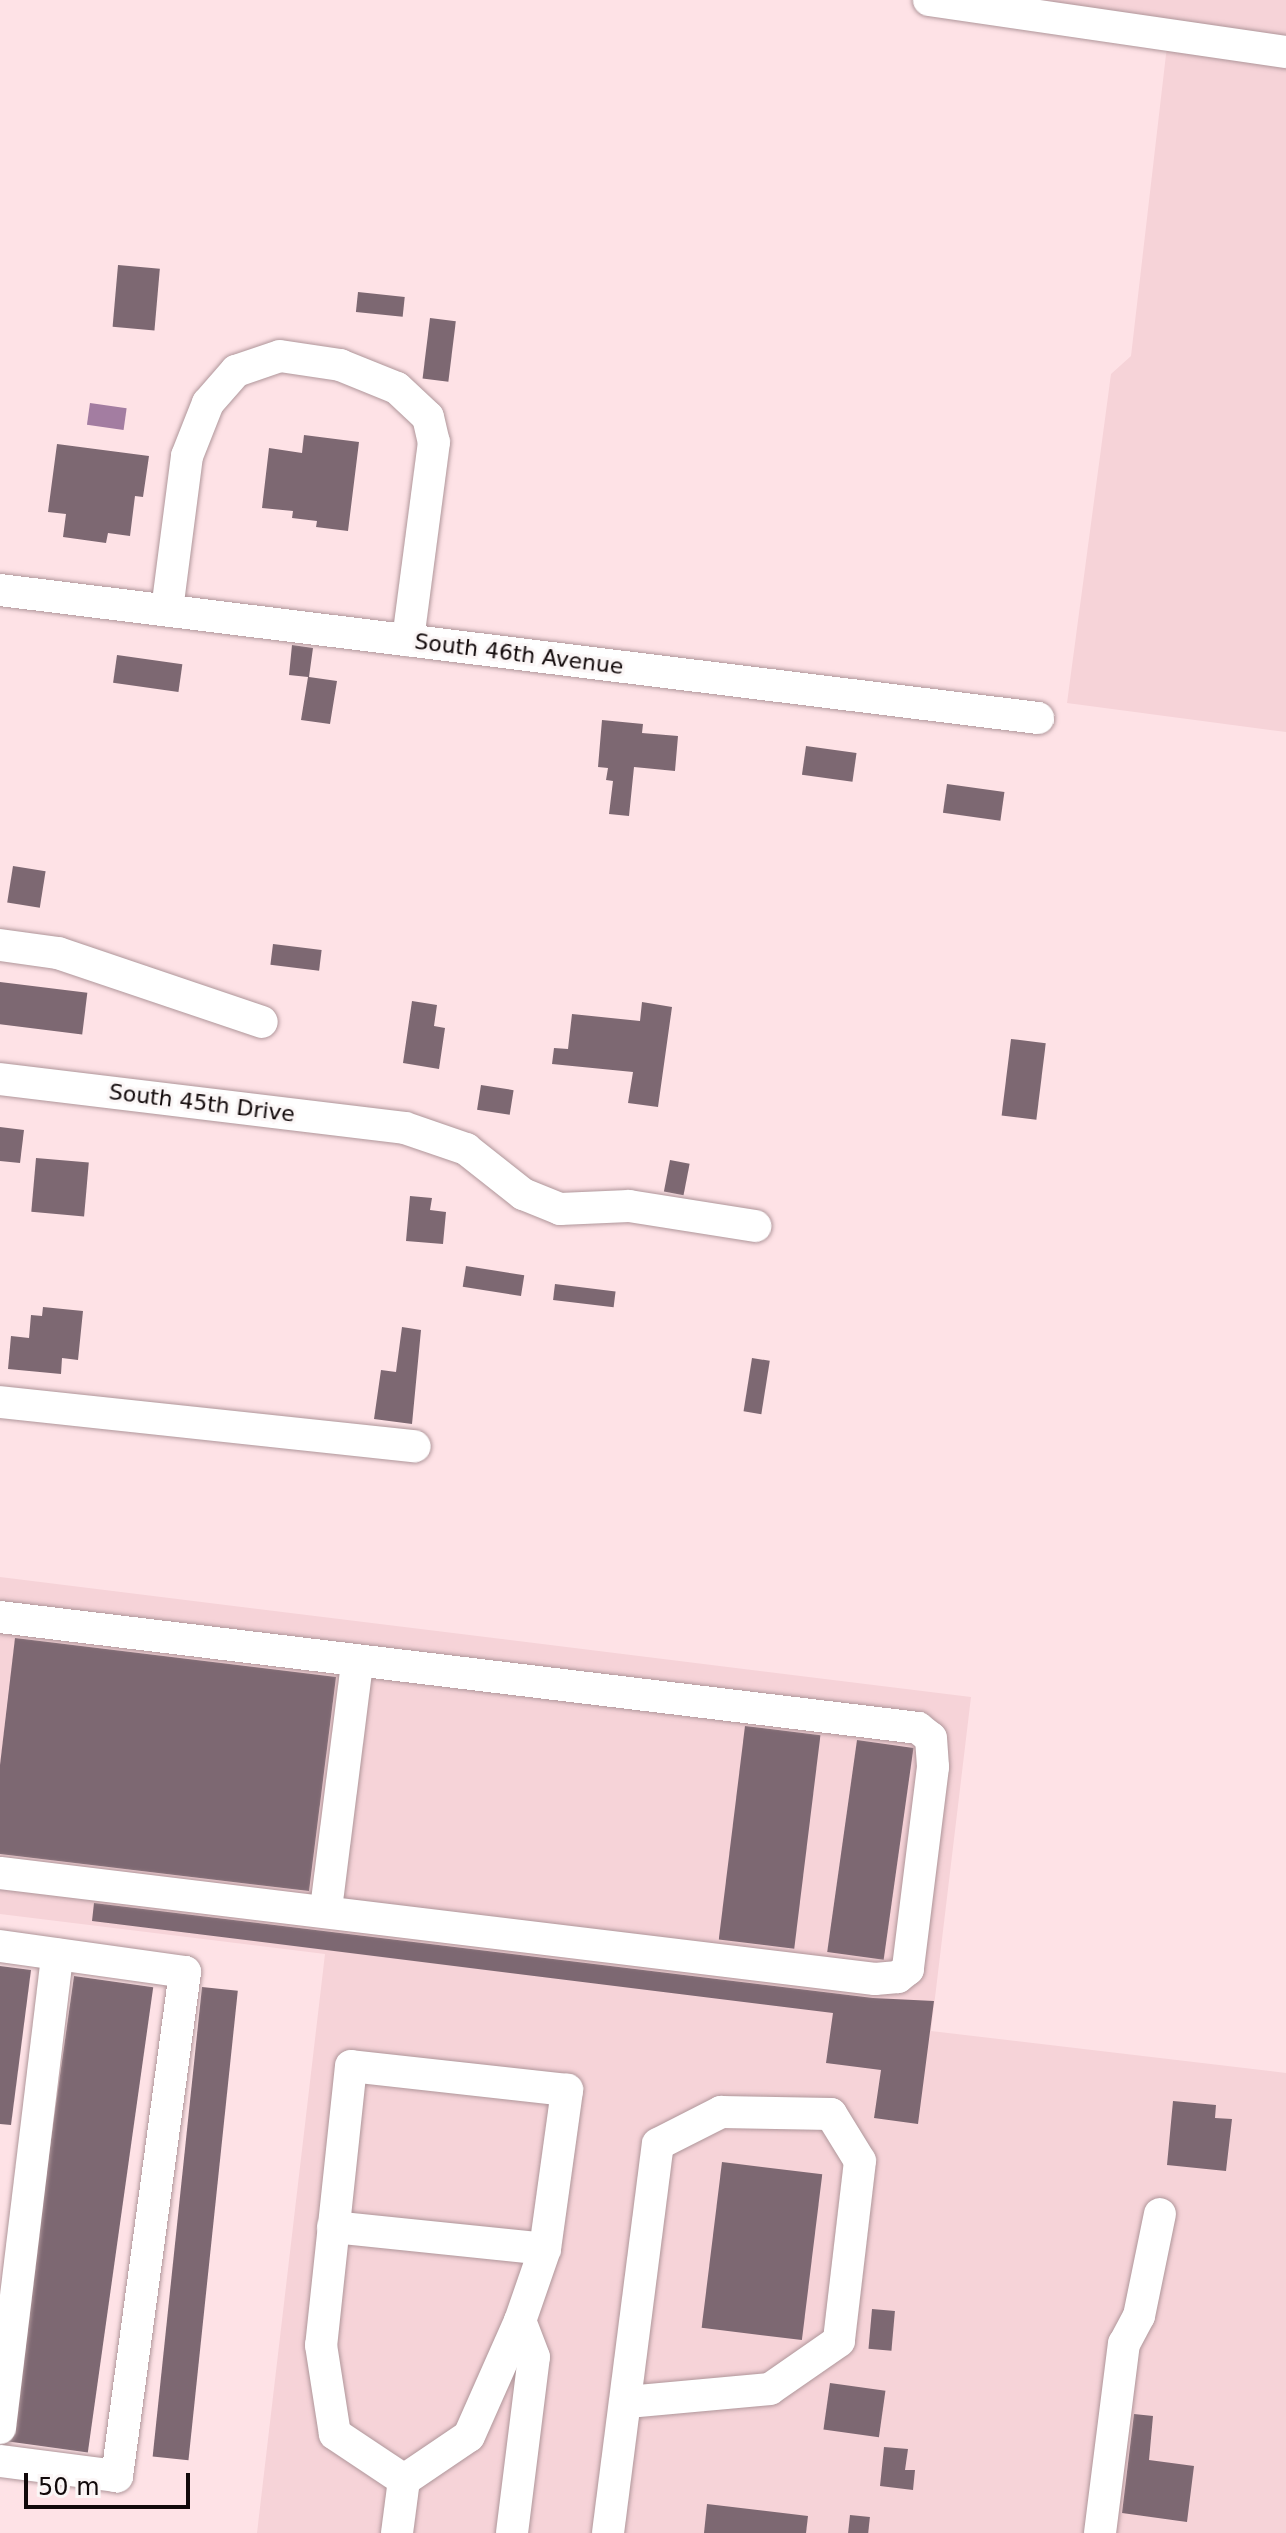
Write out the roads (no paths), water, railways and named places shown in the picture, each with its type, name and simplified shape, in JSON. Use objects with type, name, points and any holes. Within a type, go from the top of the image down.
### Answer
[{"type":"street","points":[[929,0],[1286,52]]},
{"type":"street","points":[[167,610],[187,456],[208,403],[236,371],[280,356],[340,365],[397,388],[428,417],[434,442],[408,640]]},
{"type":"street","name":"South 46th Avenue","points":[[0,590],[1038,718]]},
{"type":"street","points":[[0,945],[58,953],[262,1022]]},
{"type":"street","name":"South 45th Drive","points":[[0,1079],[405,1128],[466,1149],[523,1194],[560,1209],[629,1206],[755,1226]]},
{"type":"street","points":[[0,1402],[415,1446]]},
{"type":"street","points":[[0,1617],[357,1663],[918,1728],[931,1738],[932,1782],[908,1969],[898,1977],[875,1979],[326,1909],[0,1873]]},
{"type":"street","points":[[326,1909],[357,1663]]},
{"type":"street","points":[[0,1946],[185,1972],[117,2476],[0,2461]]},
{"type":"street","points":[[0,2428],[57,1954]]},
{"type":"street","points":[[397,2533],[404,2480],[469,2436],[520,2321],[545,2249],[567,2090],[351,2066],[321,2345],[335,2434],[404,2480]]},
{"type":"street","points":[[608,2533],[628,2402],[658,2144],[721,2112],[831,2114],[860,2161],[839,2341],[770,2389],[628,2402]]},
{"type":"street","points":[[1100,2533],[1124,2344],[1139,2316],[1160,2214]]},
{"type":"street","points":[[333,2227],[545,2249]]},
{"type":"street","points":[[512,2533],[534,2357],[520,2321]]}]
